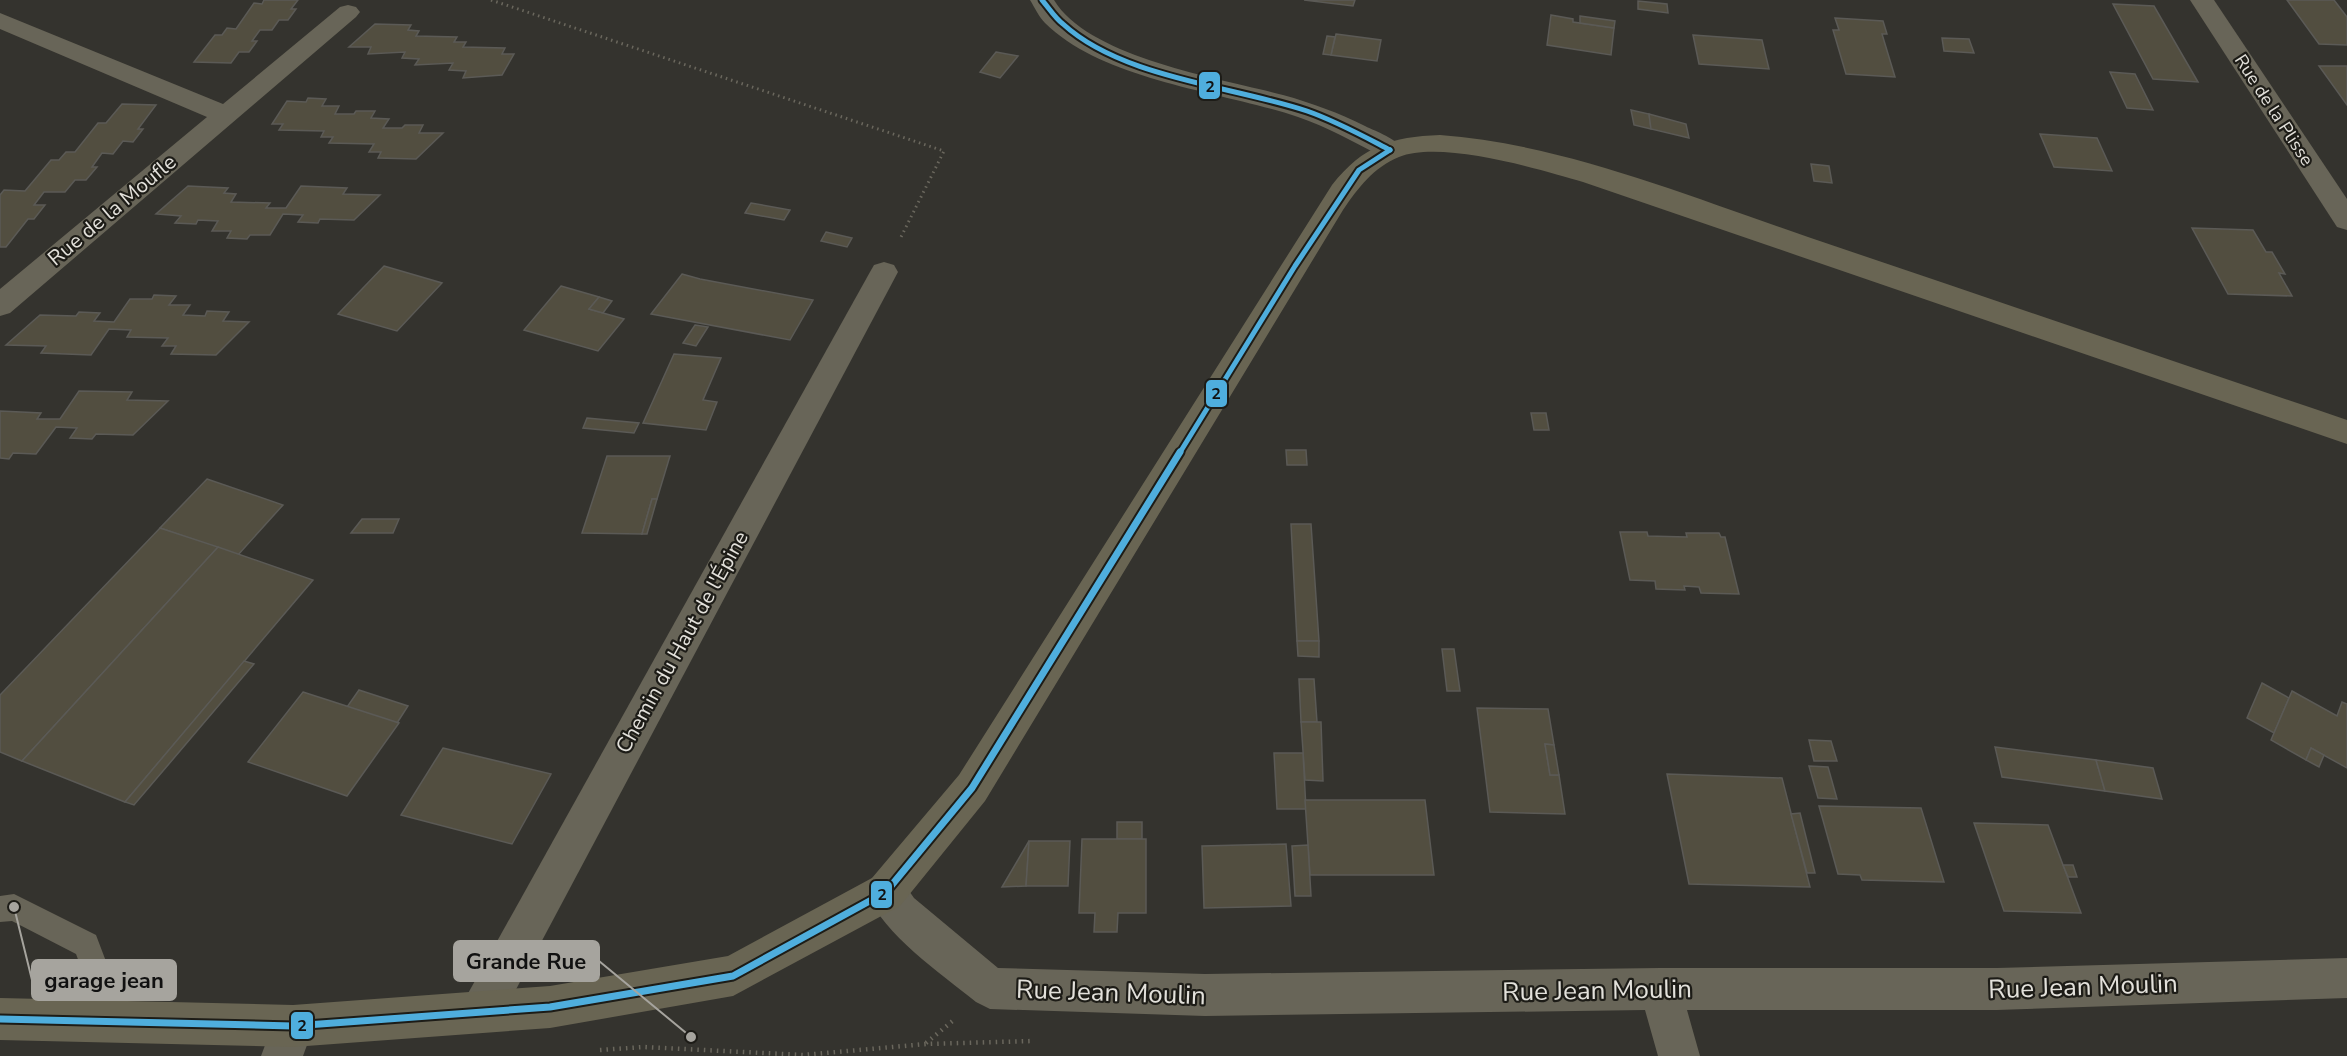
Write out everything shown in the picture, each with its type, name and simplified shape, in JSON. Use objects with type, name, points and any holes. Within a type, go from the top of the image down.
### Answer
[{"type":"main road","points":[[0,1018],[115,1022],[287,1041],[481,1012],[550,1007],[733,976],[886,892],[972,788],[1294,266],[1346,188],[1359,170],[1390,150],[1411,145],[1480,148],[1545,162],[1660,197],[2347,432]]},
{"type":"street","points":[[1042,0],[1053,18],[1090,45],[1138,64],[1306,111],[1334,121],[1390,150]]},
{"type":"street","name":"Rue de la Plisse","points":[[2202,0],[2347,220]]},
{"type":"street","name":"Rue de la Moufle","points":[[0,305],[348,12]]},
{"type":"street","points":[[0,20],[205,105],[225,116]]},
{"type":"street","name":"Chemin du Haut de l'Épine","points":[[481,1012],[884,272]]},
{"type":"street","name":"Rue Jean Moulin","points":[[886,892],[900,912],[990,988],[1205,995],[1660,989],[1997,989],[2347,978]]},
{"type":"street","points":[[1660,989],[1679,1056]]},
{"type":"lane","points":[[0,909],[14,907],[86,945],[115,1022]]},
{"type":"path","points":[[491,0],[944,151],[884,272]]},
{"type":"path","points":[[590,1051],[644,1047],[803,1055],[926,1044]]},
{"type":"building","points":[[264,0],[298,0],[291,9],[296,9],[288,20],[279,20],[272,30],[260,30],[252,41],[257,41],[249,52],[239,52],[231,63],[194,62],[215,35],[222,35],[227,28],[236,29],[254,3],[262,4]]},
{"type":"building","points":[[1304,0],[1355,0],[1353,6]]},
{"type":"building","points":[[2287,0],[2334,0],[2347,17],[2347,45],[2319,44]]},
{"type":"building","points":[[1638,1],[1667,4],[1668,13],[1638,9]]},
{"type":"building","points":[[2113,4],[2154,6],[2198,82],[2153,79]]},
{"type":"building","points":[[1551,15],[1573,19],[1573,22],[1614,28],[1611,55],[1547,45]]},
{"type":"building","points":[[1580,16],[1615,21],[1614,28],[1580,23]]},
{"type":"building","points":[[1835,18],[1883,21],[1887,34],[1882,34],[1895,77],[1846,74],[1833,30],[1839,30]]},
{"type":"building","points":[[375,24],[411,25],[408,30],[419,31],[416,36],[457,37],[454,42],[466,42],[463,47],[505,48],[502,54],[514,54],[502,75],[463,78],[466,71],[449,70],[453,63],[415,65],[419,59],[402,58],[405,52],[368,54],[371,47],[349,47]]},
{"type":"building","points":[[1336,34],[1381,40],[1377,61],[1331,55]]},
{"type":"building","points":[[1693,35],[1762,40],[1769,69],[1699,64]]},
{"type":"building","points":[[1327,36],[1335,37],[1331,55],[1323,54]]},
{"type":"building","points":[[1942,38],[1969,39],[1974,53],[1944,51]]},
{"type":"building","points":[[996,52],[1018,56],[1000,78],[980,72]]},
{"type":"building","points":[[2319,66],[2347,66],[2347,105]]},
{"type":"building","points":[[2110,72],[2135,74],[2153,110],[2127,108]]},
{"type":"building","points":[[308,98],[326,99],[322,106],[339,106],[335,114],[375,111],[371,118],[389,119],[383,128],[423,125],[419,133],[443,133],[416,159],[378,158],[381,152],[369,152],[374,144],[329,143],[333,137],[321,137],[324,131],[279,130],[283,124],[272,124],[287,101],[306,102]]},
{"type":"building","points":[[122,104],[156,105],[138,129],[143,129],[133,142],[123,141],[113,154],[102,153],[92,167],[97,167],[86,180],[75,180],[65,192],[44,192],[34,205],[45,205],[34,219],[28,219],[6,247],[0,247],[0,195],[4,190],[25,191],[51,160],[59,160],[66,152],[75,152],[98,123],[106,123]]},
{"type":"building","points":[[1631,110],[1649,114],[1651,129],[1634,125]]},
{"type":"building","points":[[1649,114],[1686,124],[1689,138],[1651,129]]},
{"type":"building","points":[[2040,134],[2097,138],[2112,171],[2054,167]]},
{"type":"building","points":[[1811,164],[1829,166],[1832,183],[1814,181]]},
{"type":"building","points":[[188,186],[228,188],[224,193],[236,194],[231,202],[270,203],[266,208],[286,208],[301,186],[347,188],[343,194],[380,195],[354,220],[320,219],[318,223],[298,222],[303,215],[283,214],[270,235],[250,235],[247,239],[227,238],[231,231],[212,231],[218,221],[198,220],[196,224],[175,223],[181,216],[156,214]]},
{"type":"building","points":[[751,203],[790,210],[784,220],[745,213]]},
{"type":"building","points":[[2192,228],[2253,230],[2266,252],[2272,252],[2285,274],[2279,273],[2292,296],[2228,294]]},
{"type":"building","points":[[826,232],[852,238],[847,247],[821,241]]},
{"type":"building","points":[[384,266],[442,283],[397,331],[338,314]]},
{"type":"building","points":[[682,274],[813,300],[790,340],[651,314]]},
{"type":"building","points":[[561,286],[599,297],[589,309],[624,319],[598,351],[524,330]]},
{"type":"building","points":[[154,295],[176,296],[169,305],[190,305],[183,315],[205,316],[207,311],[229,312],[223,321],[249,322],[216,355],[171,354],[176,346],[162,346],[168,338],[127,337],[131,330],[109,329],[91,355],[41,353],[46,346],[6,345],[40,315],[76,316],[79,312],[100,313],[94,321],[114,322],[130,299],[152,299]]},
{"type":"building","points":[[599,297],[612,301],[603,313],[589,309]]},
{"type":"building","points":[[695,325],[708,327],[696,346],[683,343]]},
{"type":"building","points":[[674,354],[721,358],[703,400],[717,402],[706,430],[643,423]]},
{"type":"building","points":[[79,391],[132,392],[127,400],[168,401],[133,435],[96,434],[92,439],[70,438],[77,428],[56,427],[36,454],[13,453],[9,459],[0,458],[0,411],[41,413],[37,419],[60,419]]},
{"type":"building","points":[[1531,413],[1546,413],[1549,430],[1534,430]]},
{"type":"building","points":[[587,418],[639,423],[634,433],[583,428]]},
{"type":"building","points":[[1286,450],[1306,450],[1307,465],[1287,465]]},
{"type":"building","points":[[607,456],[670,456],[657,499],[652,499],[642,534],[582,533]]},
{"type":"building","points":[[207,479],[283,505],[238,555],[160,528]]},
{"type":"building","points":[[652,499],[657,499],[647,534],[642,534]]},
{"type":"building","points":[[362,519],[399,519],[393,533],[351,533]]},
{"type":"building","points":[[1291,524],[1311,524],[1319,641],[1297,641]]},
{"type":"building","points":[[160,528],[218,547],[22,761],[0,752],[0,695]]},
{"type":"building","points":[[1620,532],[1647,532],[1648,536],[1687,537],[1686,533],[1719,533],[1721,537],[1725,537],[1739,594],[1701,593],[1699,587],[1684,586],[1685,590],[1656,589],[1655,581],[1630,580]]},
{"type":"building","points":[[218,547],[313,580],[125,802],[22,761]]},
{"type":"building","points":[[1297,641],[1319,641],[1319,657],[1298,656]]},
{"type":"building","points":[[1442,649],[1454,649],[1460,691],[1447,691]]},
{"type":"building","points":[[244,661],[254,664],[134,805],[125,802]]},
{"type":"building","points":[[1299,679],[1314,679],[1317,722],[1301,722]]},
{"type":"building","points":[[2262,683],[2289,698],[2274,733],[2247,718]]},
{"type":"building","points":[[359,690],[408,706],[397,723],[347,707]]},
{"type":"building","points":[[2292,691],[2337,716],[2342,702],[2347,704],[2347,768],[2311,748],[2306,760],[2271,740]]},
{"type":"building","points":[[303,692],[399,723],[347,796],[248,762]]},
{"type":"building","points":[[1477,708],[1548,709],[1554,745],[1545,744],[1550,775],[1559,775],[1565,814],[1490,812]]},
{"type":"building","points":[[1301,722],[1321,722],[1323,781],[1305,780]]},
{"type":"building","points":[[1809,740],[1831,741],[1837,761],[1814,761]]},
{"type":"building","points":[[1545,744],[1554,745],[1559,775],[1550,775]]},
{"type":"building","points":[[1995,747],[2096,760],[2105,791],[2002,777]]},
{"type":"building","points":[[443,748],[551,774],[512,844],[401,815]]},
{"type":"building","points":[[2311,748],[2324,755],[2319,767],[2306,760]]},
{"type":"building","points":[[1274,753],[1303,753],[1306,809],[1277,809]]},
{"type":"building","points":[[2096,760],[2153,768],[2162,799],[2105,791]]},
{"type":"building","points":[[1809,766],[1828,767],[1837,799],[1818,798]]},
{"type":"building","points":[[1667,774],[1782,778],[1810,887],[1689,884]]},
{"type":"building","points":[[1305,800],[1425,800],[1434,875],[1310,875]]},
{"type":"building","points":[[1819,806],[1921,808],[1944,882],[1862,880],[1860,875],[1838,874]]},
{"type":"building","points":[[1800,813],[1815,873],[1807,873],[1791,814]]},
{"type":"building","points":[[1117,822],[1142,822],[1142,839],[1117,839]]},
{"type":"building","points":[[1974,823],[2048,825],[2081,913],[2004,911]]},
{"type":"building","points":[[1082,839],[1146,839],[1146,913],[1118,913],[1117,932],[1094,932],[1095,913],[1079,913]]},
{"type":"building","points":[[1029,841],[1026,886],[1002,887]]},
{"type":"building","points":[[1029,841],[1070,841],[1068,886],[1026,886]]},
{"type":"building","points":[[1286,844],[1291,906],[1204,908],[1202,846]]},
{"type":"building","points":[[1308,845],[1311,896],[1295,896],[1292,846]]},
{"type":"building","points":[[2063,865],[2073,865],[2077,877],[2068,877]]},
{"type":"transit line","name":"2","points":[[1042,0],[1063,24],[1091,44],[1125,60],[1162,73],[1307,111],[1339,124],[1390,150]]},
{"type":"transit line","name":"2","points":[[0,1019],[293,1026],[550,1007],[733,976],[886,892],[972,788],[1295,266],[1359,170],[1390,150]]},
{"type":"place","name":"garage jean","points":[[14,907]]},
{"type":"place","name":"Grande Rue","points":[[691,1037]]}]
